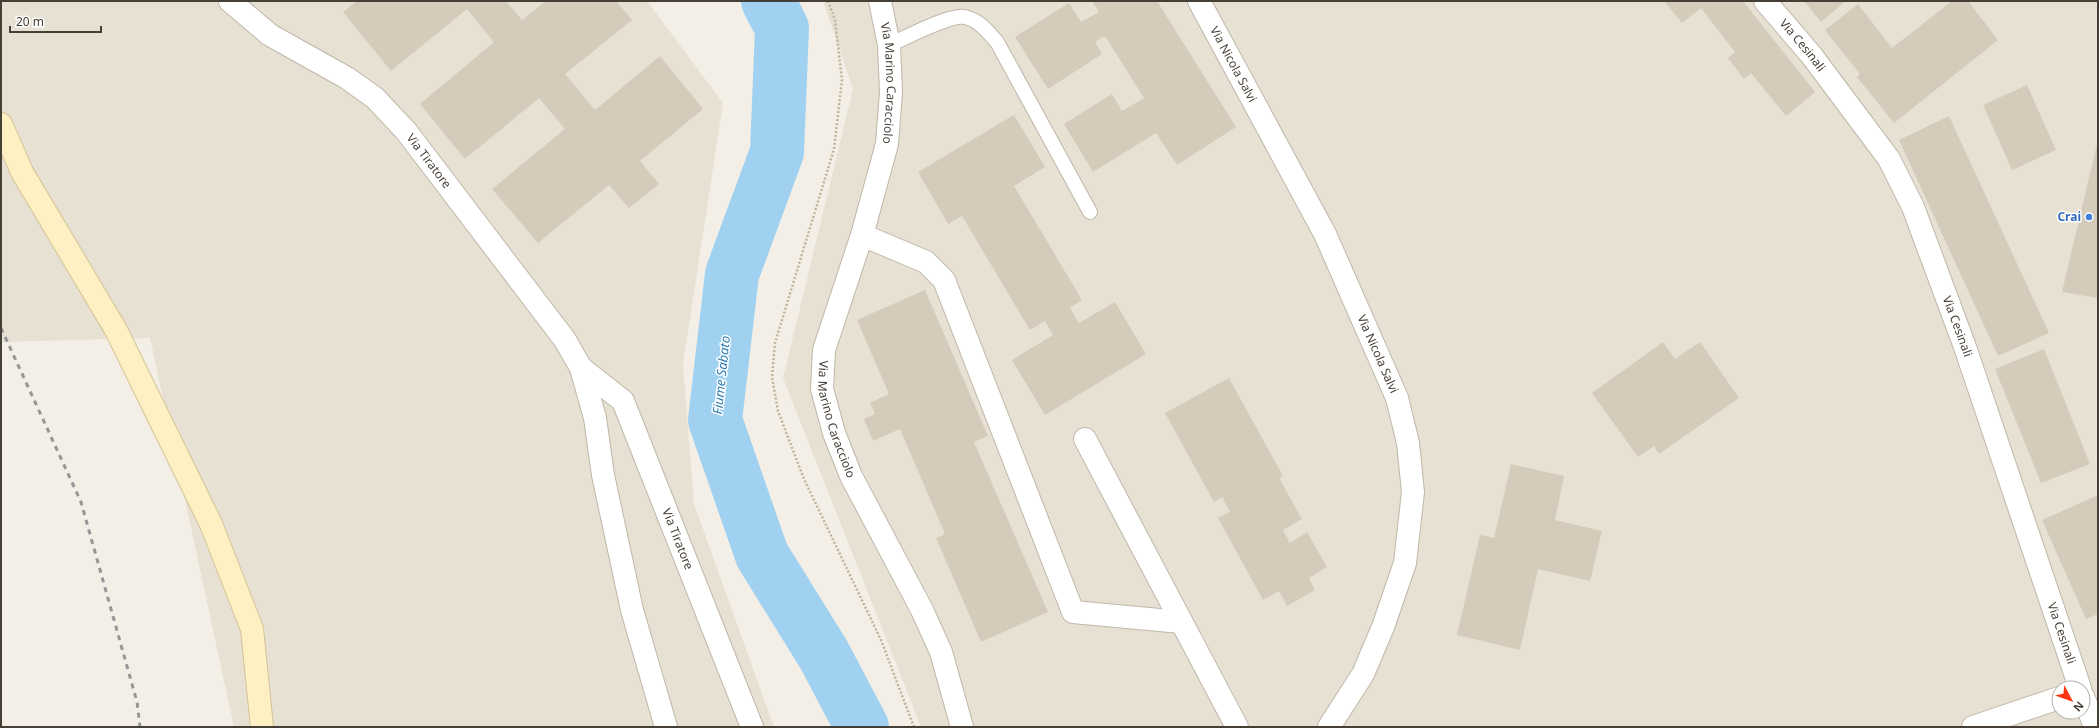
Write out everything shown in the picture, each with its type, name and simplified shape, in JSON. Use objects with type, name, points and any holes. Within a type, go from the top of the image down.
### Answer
[{"type":"street","name":"Via Tiratore","points":[[230,1],[270,35],[347,78],[380,104],[406,131],[565,340],[581,368],[595,418],[603,475],[632,610],[666,727]]},
{"type":"street","name":"Via Marino Caracciolo","points":[[880,1],[889,45],[891,92],[888,144],[862,235],[824,350],[822,389],[834,432],[851,476],[922,610],[941,652],[962,727]]},
{"type":"street","name":"Via Nicola Salvi","points":[[1199,1],[1325,234],[1397,398],[1408,443],[1412,492],[1405,563],[1383,626],[1363,674],[1330,727]]},
{"type":"street","name":"Via Cesinali","points":[[1765,1],[1812,56],[1889,159],[1913,207],[1966,347],[2077,680]]},
{"type":"street","points":[[1,124],[22,172],[116,330],[211,524],[252,629],[262,727]]},
{"type":"street","points":[[862,235],[926,262],[944,280],[1073,612],[1181,622]]},
{"type":"street","name":"Via Tiratore","points":[[581,368],[624,401],[752,727]]},
{"type":"street","points":[[1085,439],[1237,727]]},
{"type":"street","points":[[1973,727],[2051,701]]},
{"type":"street","points":[[2091,717],[2095,727]]},
{"type":"lane","points":[[889,45],[943,21],[965,17],[982,26],[997,42],[1090,212]]},
{"type":"shaded area","points":[[1,1],[647,1],[723,103],[683,364],[694,504],[774,727],[234,727],[150,338],[1,342]]},
{"type":"shaded area","points":[[823,1],[2098,1],[2098,727],[921,727],[783,378],[853,89]]},
{"type":"building","points":[[357,1],[506,1],[522,20],[546,1],[616,1],[632,20],[565,74],[595,110],[660,56],[703,109],[640,161],[659,184],[629,208],[609,185],[538,243],[492,189],[565,129],[539,98],[465,159],[420,104],[494,42],[467,9],[391,71],[343,12]]},
{"type":"building","points":[[1092,1],[1157,1],[1236,127],[1177,165],[1156,133],[1093,172],[1064,124],[1112,94],[1122,111],[1144,98],[1105,36],[1095,42],[1102,54],[1048,89],[1015,37],[1069,3],[1081,22],[1099,12]]},
{"type":"building","points":[[1664,1],[1743,1],[1815,92],[1786,116],[1751,73],[1744,79],[1728,58],[1735,52],[1701,8],[1682,23]]},
{"type":"building","points":[[1804,1],[1846,1],[1821,22]]},
{"type":"building","points":[[1952,1],[1968,1],[1998,40],[1894,123],[1857,77],[1860,74],[1825,30],[1858,4],[1892,48]]},
{"type":"building","points":[[2027,85],[2056,150],[2012,170],[1983,105]]},
{"type":"building","points":[[1014,115],[1045,167],[1014,186],[1082,300],[1070,308],[1079,323],[1115,302],[1146,354],[1045,415],[1012,360],[1053,335],[1045,321],[1030,330],[962,216],[948,224],[918,172]]},
{"type":"building","points":[[1949,116],[2049,333],[1998,356],[1899,140]]},
{"type":"building","name":"Crai","points":[[2098,144],[2098,298],[2062,292]]},
{"type":"building","points":[[925,290],[988,436],[974,442],[1048,612],[981,642],[936,538],[945,534],[900,429],[873,441],[864,419],[875,414],[870,403],[889,394],[857,320]]},
{"type":"building","points":[[1663,342],[1675,359],[1700,342],[1739,398],[1659,454],[1654,446],[1638,457],[1592,393]]},
{"type":"building","points":[[2044,349],[2090,464],[2041,483],[1995,369]]},
{"type":"building","points":[[1229,378],[1283,476],[1279,478],[1302,519],[1283,530],[1290,543],[1307,532],[1327,567],[1309,578],[1315,590],[1287,606],[1279,591],[1263,600],[1218,518],[1230,512],[1222,497],[1214,502],[1165,413]]},
{"type":"building","points":[[1511,464],[1564,476],[1555,520],[1602,531],[1590,581],[1538,569],[1520,650],[1457,635],[1480,535],[1494,538]]},
{"type":"building","points":[[2098,495],[2098,614],[2086,619],[2042,520]]},
{"type":"waterway","name":"Fiume Sabato","points":[[768,1],[782,28],[777,152],[732,274],[715,420],[762,555],[824,655],[862,727]]},
{"type":"railway","points":[[1,328],[81,502],[137,702],[140,727]]},
{"type":"place","name":"Crai","points":[[2089,217]]}]
